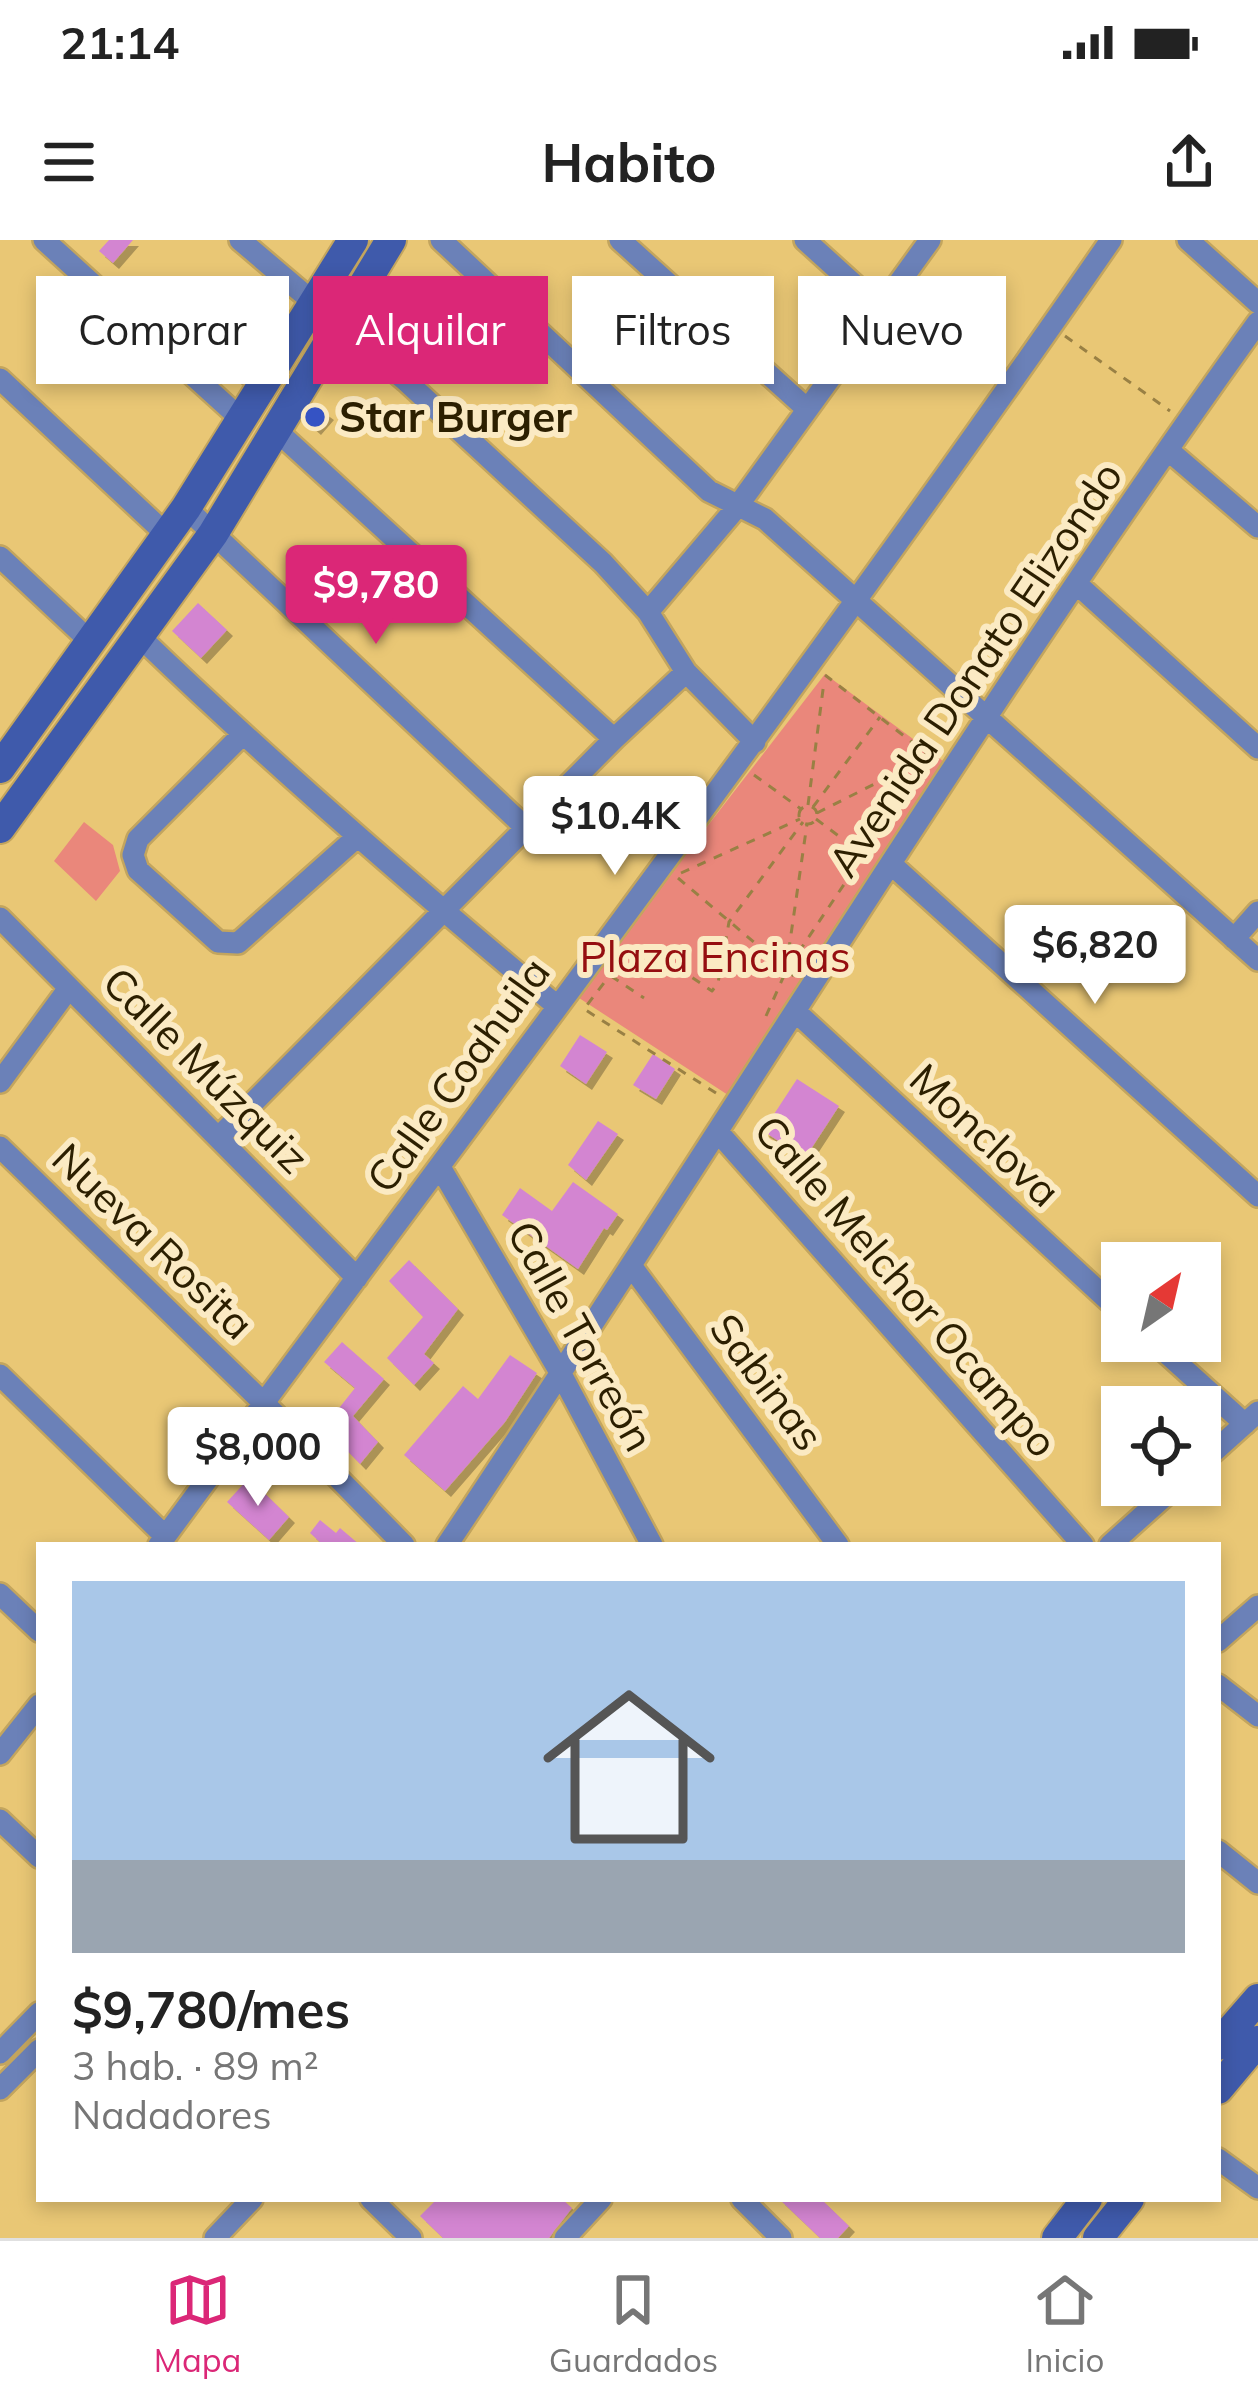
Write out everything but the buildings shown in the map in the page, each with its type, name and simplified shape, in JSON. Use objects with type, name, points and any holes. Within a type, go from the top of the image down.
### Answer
[{"type":"street","points":[[44,240],[242,420]]},
{"type":"street","points":[[240,240],[312,304]]},
{"type":"street","points":[[4,754],[47,706],[186,508],[353,240]]},
{"type":"street","points":[[371,276],[392,240]]},
{"type":"street","points":[[441,240],[710,491],[765,519],[1258,960]]},
{"type":"street","points":[[620,240],[807,409]]},
{"type":"street","points":[[805,240],[845,276]]},
{"type":"street","points":[[904,276],[930,240]]},
{"type":"street","name":"Calle Coahuila","points":[[162,1540],[859,602],[1111,240]]},
{"type":"street","points":[[1188,240],[1258,303]]},
{"type":"street","name":"Avenida Donato Elizondo","points":[[449,1542],[891,864],[1258,322]]},
{"type":"street","points":[[0,828],[213,534],[313,373]]},
{"type":"street","points":[[0,379],[167,535]]},
{"type":"street","points":[[410,384],[603,563],[647,612],[686,672],[755,742]]},
{"type":"street","points":[[647,612],[736,507],[825,384]]},
{"type":"street","points":[[278,432],[614,739]]},
{"type":"street","points":[[1168,450],[1258,526]]},
{"type":"street","points":[[186,508],[526,828]]},
{"type":"street","points":[[0,557],[92,643]]},
{"type":"street","points":[[1078,586],[1258,748]]},
{"type":"street","points":[[140,638],[357,837],[557,1006]]},
{"type":"street","points":[[219,1137],[686,672]]},
{"type":"street","points":[[47,706],[73,730]]},
{"type":"street","points":[[242,735],[138,839],[133,854],[138,870],[218,942],[238,943],[357,837]]},
{"type":"street","points":[[891,864],[1258,1196]]},
{"type":"street","points":[[1234,939],[1258,912]]},
{"type":"street","name":"Calle Múzquiz","points":[[0,918],[357,1278]]},
{"type":"street","points":[[0,1082],[68,988]]},
{"type":"street","name":"Monclova","points":[[796,1012],[1101,1294]]},
{"type":"street","name":"Calle Melchor Ocampo","points":[[718,1132],[1080,1542]]},
{"type":"street","name":"Nueva Rosita","points":[[0,1147],[401,1542]]},
{"type":"street","name":"Calle Torreón","points":[[440,1167],[561,1374],[650,1542]]},
{"type":"street","name":"Sabinas","points":[[632,1267],[836,1542]]},
{"type":"street","points":[[1180,1362],[1251,1418],[1221,1445]]},
{"type":"street","points":[[0,1375],[162,1540]]},
{"type":"street","points":[[1113,1542],[1154,1506]]},
{"type":"street","points":[[0,1594],[36,1628]]},
{"type":"street","points":[[1221,1638],[1258,1606]]},
{"type":"street","points":[[1221,1687],[1258,1716]]},
{"type":"street","points":[[0,1754],[36,1709]]},
{"type":"street","points":[[0,1820],[36,1854]]},
{"type":"street","points":[[1221,1853],[1258,1883]]},
{"type":"street","points":[[1221,2076],[1232,2030],[1258,1999]]},
{"type":"street","points":[[2,2048],[36,2016]]},
{"type":"street","points":[[0,2089],[36,2053]]},
{"type":"street","points":[[1221,2160],[1258,2188]]},
{"type":"street","points":[[215,2238],[249,2202]]},
{"type":"street","points":[[374,2202],[412,2238]]},
{"type":"street","points":[[565,2238],[598,2202]]},
{"type":"street","points":[[745,2202],[781,2238]]},
{"type":"street","points":[[1057,2238],[1085,2202]]},
{"type":"street","points":[[1111,2233],[1127,2202]]},
{"type":"path","points":[[1052,326],[1186,422]]},
{"type":"path","points":[[813,691],[825,674]]},
{"type":"path","points":[[825,674],[930,756]]},
{"type":"path","points":[[814,811],[825,674]]},
{"type":"path","points":[[717,1094],[584,1009],[610,975],[669,962],[712,991],[718,983],[730,922],[880,716]]},
{"type":"path","points":[[814,811],[930,756]]},
{"type":"path","points":[[768,1013],[786,971],[930,756]]},
{"type":"path","points":[[752,774],[801,809],[814,811],[866,856]]},
{"type":"path","points":[[786,971],[801,809]]},
{"type":"path","points":[[675,876],[803,822]]},
{"type":"path","points":[[675,876],[688,859]]},
{"type":"path","points":[[675,876],[786,971]]},
{"type":"path","points":[[610,975],[644,998]]},
{"type":"green space","name":"Plaza Encinas","points":[[825,674],[947,764],[728,1095],[576,996]]},
{"type":"green space","points":[[84,822],[113,845],[120,871],[96,901],[54,861]]},
{"type":"place","name":"Star Burger","points":[[315,417]]}]
